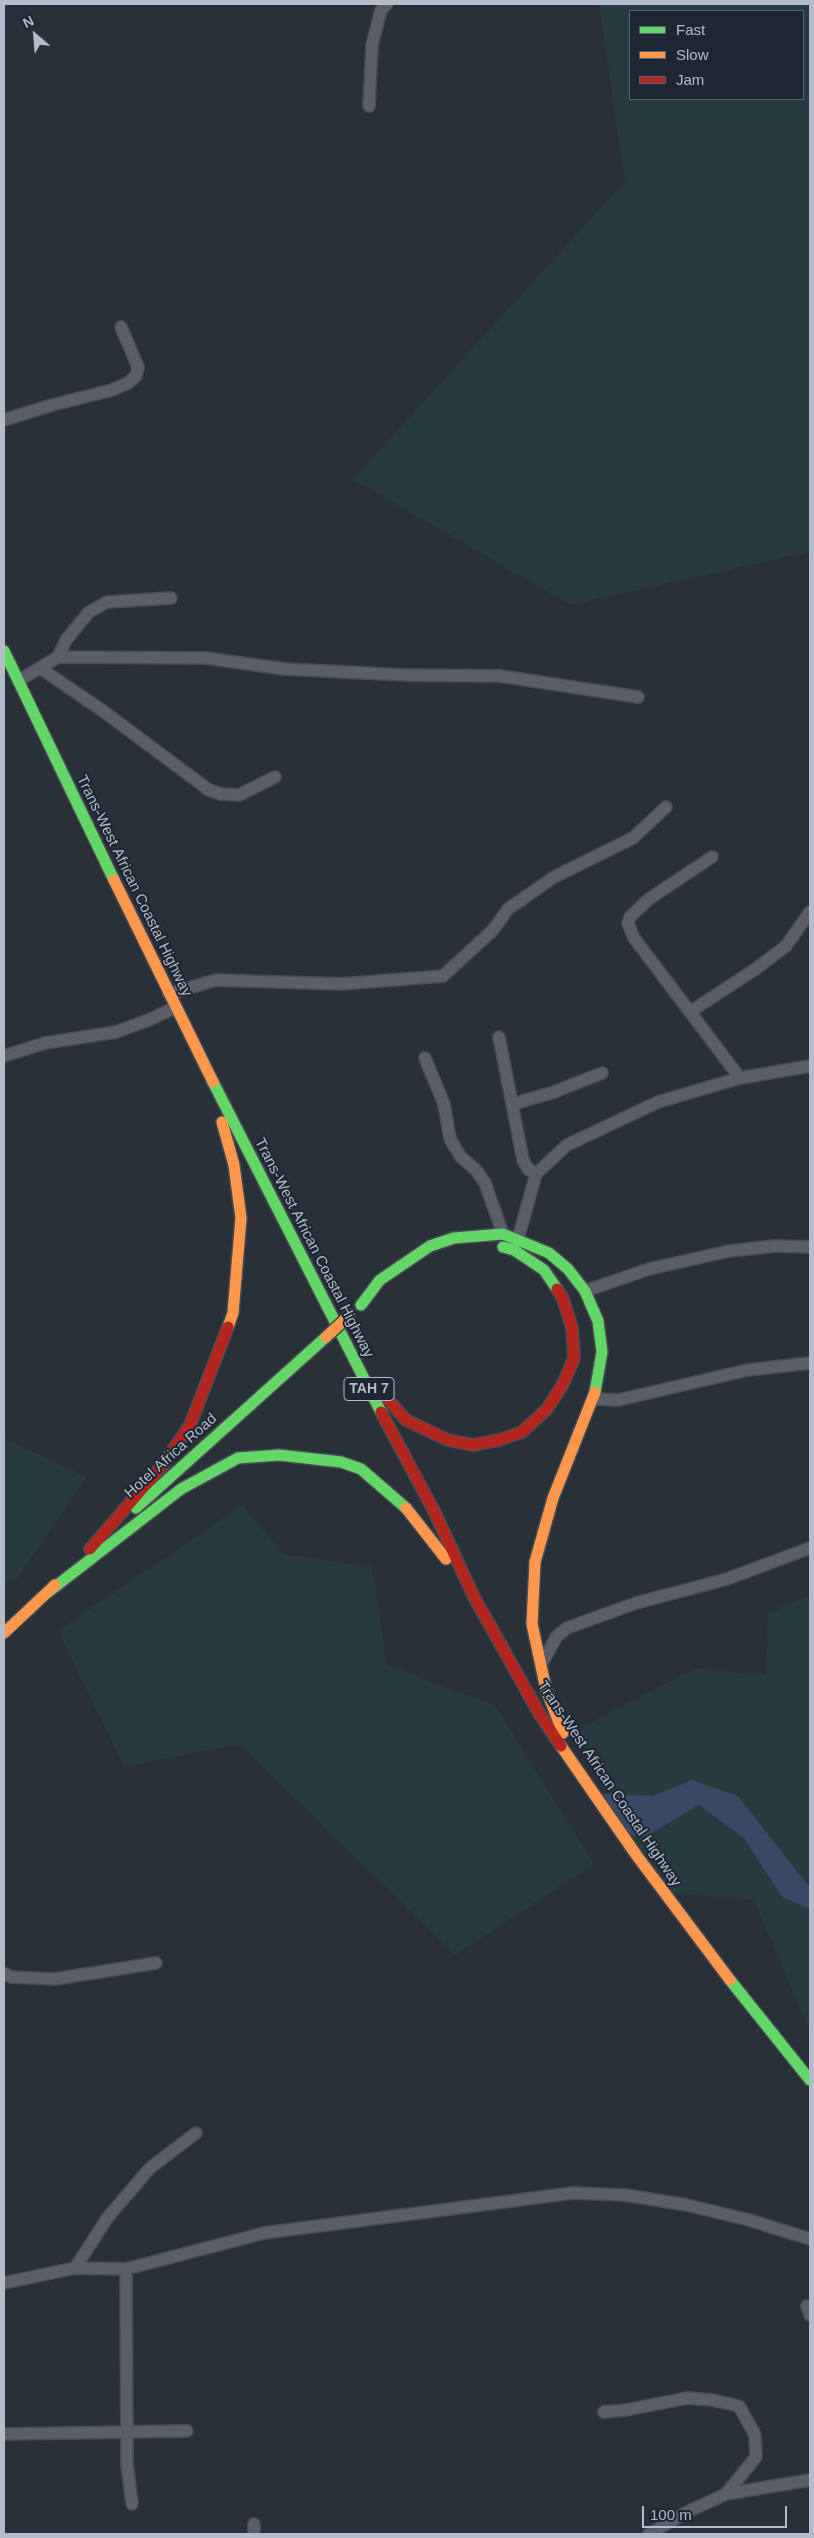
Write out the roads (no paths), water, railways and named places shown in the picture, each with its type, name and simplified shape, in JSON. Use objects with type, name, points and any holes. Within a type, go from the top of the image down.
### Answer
[{"type":"main road","name":"Trans-West African Coastal Highway","points":[[4,651],[169,994],[349,1352],[434,1511],[474,1597],[539,1713],[636,1856],[695,1935],[810,2080]]},
{"type":"main road","points":[[90,1549],[163,1465],[190,1425],[233,1313],[241,1218],[234,1165],[218,1110],[184,1021]]},
{"type":"main road","points":[[361,1305],[380,1280],[430,1246],[454,1238],[504,1234],[548,1253],[568,1270],[585,1290],[598,1321],[602,1352],[594,1399],[553,1498],[535,1562],[532,1624],[546,1689],[578,1770]]},
{"type":"main road","points":[[349,1352],[391,1405],[406,1420],[448,1440],[473,1445],[499,1440],[522,1432],[547,1409],[563,1384],[574,1358],[572,1328],[563,1299],[544,1270],[514,1250],[489,1244],[460,1245],[436,1252],[384,1282],[361,1305]]},
{"type":"main road","name":"Hotel Africa Road","points":[[4,1633],[90,1549],[361,1305]]},
{"type":"main road","points":[[47,1593],[72,1575],[105,1546],[181,1489],[238,1458],[279,1455],[333,1461],[361,1469],[401,1502],[474,1597]]},
{"type":"street","points":[[369,106],[372,45],[381,10],[387,4]]},
{"type":"street","points":[[4,420],[52,405],[112,390],[128,383],[136,376],[138,367],[120,326]]},
{"type":"street","points":[[58,657],[66,640],[89,612],[107,602],[171,598]]},
{"type":"street","points":[[18,681],[58,657],[206,658],[294,669],[406,675],[500,676],[638,697]]},
{"type":"street","points":[[40,668],[103,711],[209,790],[221,794],[238,795],[275,777]]},
{"type":"street","points":[[169,994],[216,980],[341,984],[443,976],[493,930],[508,909],[554,877],[633,838],[666,807]]},
{"type":"street","points":[[712,857],[649,899],[630,917],[628,923],[634,938],[740,1078]]},
{"type":"street","points":[[690,1012],[757,968],[786,946],[810,912]]},
{"type":"street","points":[[4,1056],[44,1043],[116,1032],[176,1007]]},
{"type":"street","points":[[499,1037],[522,1160],[528,1169],[536,1174]]},
{"type":"street","points":[[425,1058],[444,1104],[450,1139],[461,1157],[476,1170],[485,1183],[504,1234]]},
{"type":"street","points":[[518,1239],[536,1174],[567,1145],[658,1102],[740,1078],[810,1066]]},
{"type":"street","points":[[513,1104],[554,1092],[602,1073]]},
{"type":"street","points":[[585,1290],[649,1269],[729,1251],[775,1246],[810,1247]]},
{"type":"street","points":[[594,1399],[618,1400],[748,1370],[810,1363]]},
{"type":"street","points":[[540,1667],[549,1646],[567,1628],[636,1603],[727,1579],[810,1548]]},
{"type":"street","points":[[4,1973],[11,1977],[55,1979],[156,1963]]},
{"type":"street","points":[[75,2268],[108,2217],[150,2168],[196,2133]]},
{"type":"street","points":[[4,2283],[75,2268],[126,2269],[264,2233],[573,2193],[625,2195],[687,2205],[749,2220],[810,2239]]},
{"type":"street","points":[[126,2269],[127,2464],[132,2504]]},
{"type":"street","points":[[604,2412],[626,2410],[687,2398],[712,2400],[739,2406],[756,2435],[756,2457],[726,2494]]},
{"type":"street","points":[[4,2434],[187,2432]]},
{"type":"street","points":[[649,2534],[689,2511],[726,2494],[810,2480]]},
{"type":"water","points":[[692,1780],[738,1796],[810,1888],[810,1909],[782,1897],[744,1838],[699,1805],[645,1837],[623,1834],[603,1794],[653,1796]]}]
